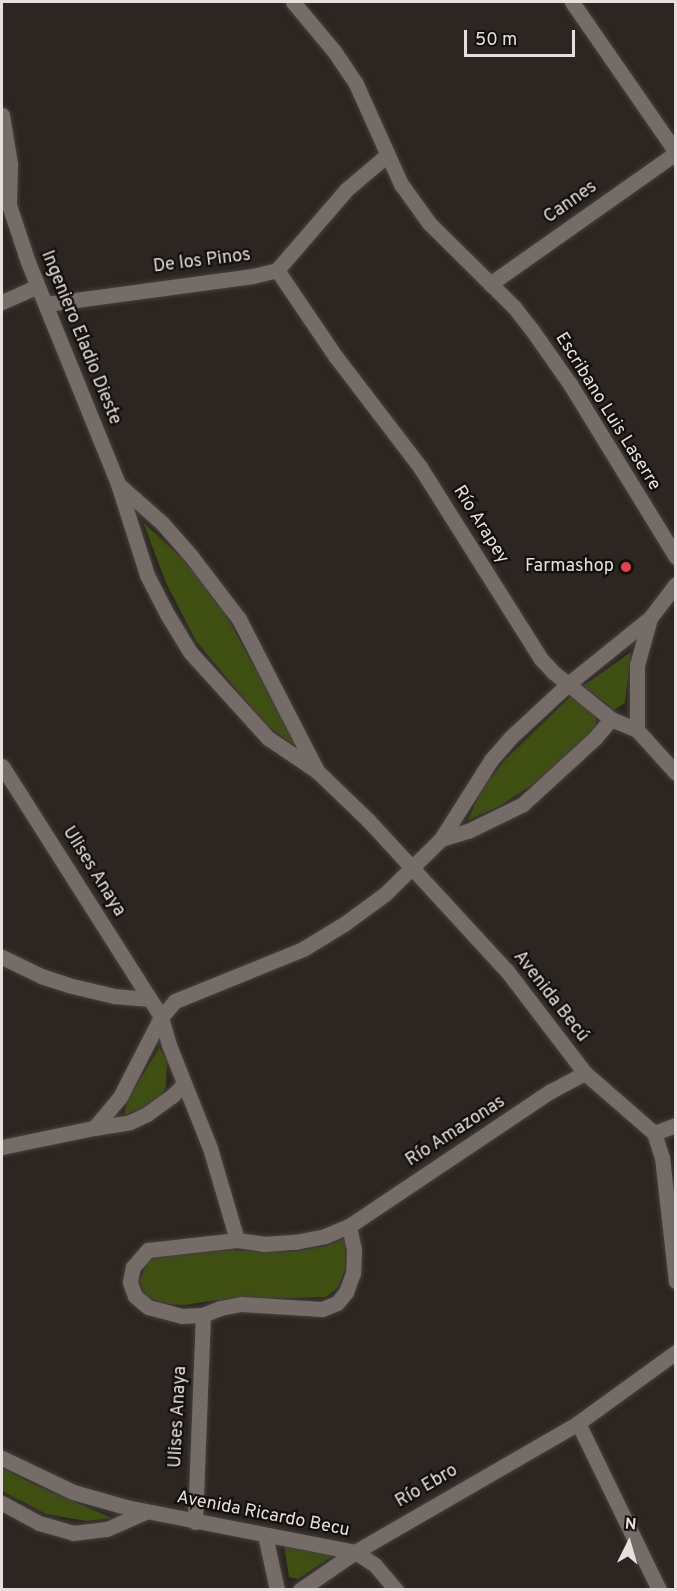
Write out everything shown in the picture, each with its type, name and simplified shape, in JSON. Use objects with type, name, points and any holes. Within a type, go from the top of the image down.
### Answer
[{"type":"street","name":"Escribano Luis Laserre","points":[[293,2],[334,51],[356,84],[376,124],[386,156],[401,184],[429,223],[514,307],[570,384],[675,557]]},
{"type":"street","points":[[572,2],[675,152]]},
{"type":"street","name":"Ingeniero Eladio Dieste","points":[[2,115],[10,164],[5,198],[67,362],[118,484],[147,575],[190,652],[268,738],[317,771]]},
{"type":"street","name":"Cannes","points":[[490,285],[675,152]]},
{"type":"street","name":"De los Pinos","points":[[46,304],[253,276],[277,270],[347,189],[386,156]]},
{"type":"street","name":"Río Arapey","points":[[277,270],[336,357],[420,467],[542,659],[568,684],[611,719],[636,730],[675,773]]},
{"type":"street","points":[[2,303],[38,286]]},
{"type":"street","name":"Ingeniero Eladio Dieste","points":[[118,484],[162,523],[239,619],[317,771]]},
{"type":"street","points":[[94,1128],[120,1097],[161,1017],[175,1001],[303,949],[344,924],[385,894],[441,840],[491,760],[511,737],[568,684],[650,618],[675,584]]},
{"type":"street","points":[[636,730],[637,664],[650,618]]},
{"type":"street","points":[[441,840],[468,831],[523,804],[595,738],[611,719]]},
{"type":"street","name":"Ulises Anaya","points":[[2,766],[161,1017],[184,1084],[210,1148],[237,1239]]},
{"type":"street","name":"Avenida Becú","points":[[317,771],[413,867],[507,972],[585,1073],[654,1133]]},
{"type":"street","points":[[2,957],[41,976],[68,985],[114,996],[150,999]]},
{"type":"street","name":"Río Amazonas","points":[[350,1226],[354,1249],[353,1274],[346,1292],[337,1303],[322,1309],[241,1305],[220,1308],[203,1315],[182,1316],[148,1307],[135,1296],[130,1282],[133,1267],[148,1250],[237,1239],[264,1244],[295,1242],[324,1236],[350,1226],[551,1092],[585,1073]]},
{"type":"street","points":[[2,1147],[130,1122],[147,1114],[184,1084]]},
{"type":"street","points":[[675,1125],[654,1133],[663,1166],[675,1281]]},
{"type":"street","name":"Ulises Anaya","points":[[195,1522],[203,1315]]},
{"type":"street","name":"Río Ebro","points":[[300,1590],[355,1552],[578,1423],[674,1356]]},
{"type":"street","points":[[578,1423],[659,1590]]},
{"type":"street","name":"Avenida Ricardo Becu","points":[[2,1458],[73,1492],[145,1512],[330,1545],[355,1552],[375,1565],[396,1590]]},
{"type":"street","points":[[2,1503],[39,1523],[73,1533],[107,1529],[145,1512]]},
{"type":"street","points":[[265,1535],[277,1590]]},
{"type":"green space","points":[[143,522],[183,559],[224,611],[298,748],[265,724],[196,641],[166,583]]},
{"type":"green space","points":[[631,652],[625,703],[614,710],[583,686]]},
{"type":"green space","points":[[570,697],[596,714],[596,728],[535,783],[498,807],[468,820],[482,789],[506,759]]},
{"type":"green space","points":[[159,1048],[167,1059],[166,1087],[160,1097],[143,1108],[124,1115],[128,1099]]},
{"type":"green space","points":[[342,1239],[346,1242],[345,1270],[338,1287],[326,1297],[216,1300],[185,1305],[164,1304],[146,1296],[140,1280],[148,1262],[157,1257],[231,1250],[292,1252],[326,1246]]},
{"type":"green space","points":[[2,1467],[31,1483],[112,1518],[86,1521],[46,1514],[2,1491]]},
{"type":"green space","points":[[284,1545],[334,1555],[298,1579],[289,1577]]},
{"type":"place","name":"Farmashop","points":[[626,567]]}]
